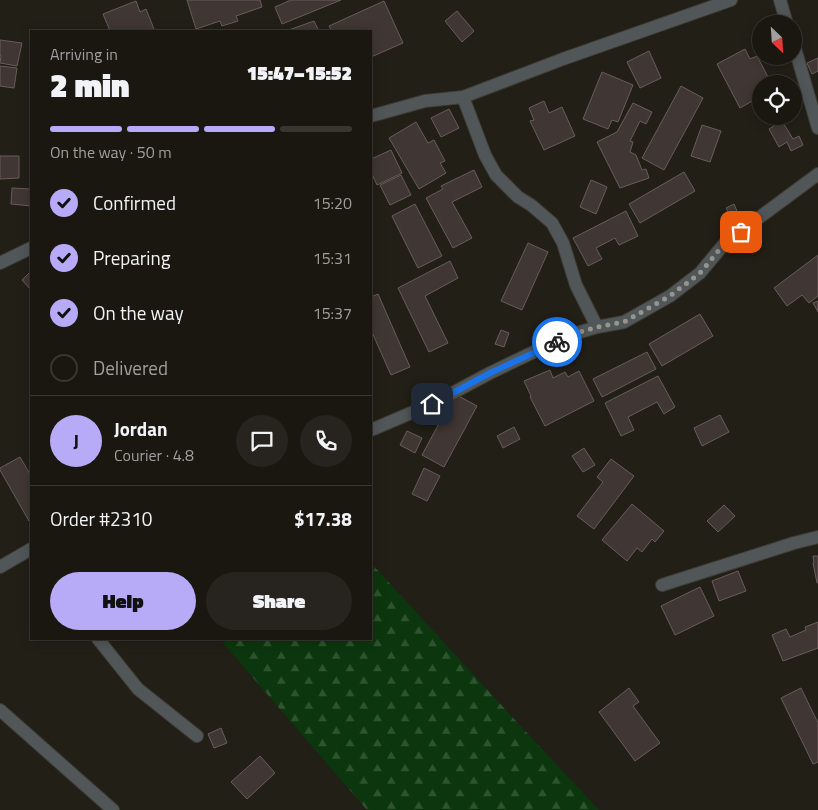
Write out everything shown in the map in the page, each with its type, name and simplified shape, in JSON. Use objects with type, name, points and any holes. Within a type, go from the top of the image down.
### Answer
[{"type":"street","points":[[372,116],[425,101],[463,97],[731,0]]},
{"type":"street","points":[[780,0],[784,15]]},
{"type":"street","points":[[800,65],[818,128]]},
{"type":"street","points":[[463,97],[484,155],[496,175],[518,197],[531,205],[552,223],[563,243],[576,285],[597,327]]},
{"type":"street","points":[[372,430],[432,404],[490,373],[567,336],[597,327],[624,322],[670,296],[700,273],[725,243],[818,174]]},
{"type":"street","points":[[0,263],[30,248]]},
{"type":"street","points":[[662,585],[818,537]]},
{"type":"street","points":[[0,567],[30,550]]},
{"type":"street","points":[[99,640],[138,689],[198,736]]},
{"type":"street","points":[[0,710],[113,810]]},
{"type":"green space","points":[[372,564],[599,810],[367,810],[223,643],[228,640],[372,640]]},
{"type":"building","points":[[187,0],[260,0],[262,7],[236,16],[238,21],[222,26],[220,21],[196,29]]},
{"type":"building","points":[[291,0],[341,0],[282,24],[275,7]]},
{"type":"building","points":[[136,1],[140,12],[146,9],[154,29],[110,30],[103,14]]},
{"type":"building","points":[[384,1],[403,43],[372,57],[372,30],[331,30],[329,26]]},
{"type":"building","points":[[457,11],[474,31],[462,42],[445,21]]},
{"type":"building","points":[[314,21],[318,30],[289,30]]},
{"type":"building","points":[[0,40],[22,43],[17,66],[0,63]]},
{"type":"building","points":[[745,49],[750,59],[752,58],[752,65],[762,65],[767,75],[752,75],[752,101],[740,108],[717,64]]},
{"type":"building","points":[[649,51],[661,78],[640,88],[627,62]]},
{"type":"building","points":[[818,58],[818,71],[812,74],[807,63]]},
{"type":"building","points":[[0,66],[17,68],[14,88],[0,86]]},
{"type":"building","points":[[602,72],[633,85],[618,122],[612,120],[608,129],[583,119]]},
{"type":"building","points":[[681,86],[703,98],[664,170],[642,158]]},
{"type":"building","points":[[544,101],[549,113],[562,107],[575,136],[544,150],[530,121],[534,120],[529,108]]},
{"type":"building","points":[[633,103],[652,112],[646,124],[640,121],[630,141],[633,142],[630,152],[636,155],[642,170],[646,169],[649,178],[620,188],[597,142],[617,132]]},
{"type":"building","points":[[449,109],[459,128],[441,137],[431,118]]},
{"type":"building","points":[[416,122],[428,143],[434,140],[445,161],[440,163],[446,173],[419,189],[389,138]]},
{"type":"building","points":[[702,125],[721,131],[710,162],[691,156]]},
{"type":"building","points":[[776,125],[784,125],[793,139],[799,136],[803,145],[791,151],[787,142],[779,147],[769,129]]},
{"type":"building","points":[[391,150],[402,173],[377,185],[372,174],[372,159]]},
{"type":"building","points":[[0,156],[19,156],[19,178],[0,179]]},
{"type":"building","points":[[474,170],[482,187],[452,202],[472,238],[453,248],[426,198],[443,189],[441,186]]},
{"type":"building","points":[[684,172],[695,191],[640,223],[629,204]]},
{"type":"building","points":[[401,175],[411,195],[390,205],[380,185]]},
{"type":"building","points":[[591,180],[607,187],[596,214],[580,207]]},
{"type":"building","points":[[12,188],[30,189],[30,206],[11,204]]},
{"type":"building","points":[[415,204],[442,256],[418,268],[392,216]]},
{"type":"building","points":[[734,204],[737,211],[730,215],[726,208]]},
{"type":"building","points":[[626,211],[638,236],[619,245],[615,238],[596,248],[602,259],[588,266],[573,238]]},
{"type":"building","points":[[528,243],[548,252],[522,310],[501,301]]},
{"type":"building","points":[[818,255],[818,296],[809,303],[802,295],[787,306],[774,288]]},
{"type":"building","points":[[450,261],[458,278],[425,296],[448,343],[429,352],[398,288]]},
{"type":"building","points":[[30,272],[30,289],[22,280]]},
{"type":"building","points":[[378,294],[410,367],[391,375],[372,332],[372,297]]},
{"type":"building","points":[[818,301],[818,312],[813,303]]},
{"type":"building","points":[[700,314],[713,336],[662,366],[649,344]]},
{"type":"building","points":[[501,330],[509,333],[504,347],[495,344]]},
{"type":"building","points":[[647,352],[656,369],[602,397],[593,379]]},
{"type":"building","points":[[550,370],[553,378],[565,372],[568,377],[579,371],[594,401],[545,426],[524,381]]},
{"type":"building","points":[[658,376],[675,407],[664,414],[657,402],[628,417],[634,430],[621,436],[605,403]]},
{"type":"building","points":[[455,394],[477,406],[444,467],[422,455]]},
{"type":"building","points":[[720,415],[729,432],[702,446],[694,428]]},
{"type":"building","points":[[514,427],[520,439],[503,448],[497,436]]},
{"type":"building","points":[[407,431],[422,438],[415,453],[400,445]]},
{"type":"building","points":[[584,448],[595,465],[583,472],[572,456]]},
{"type":"building","points":[[20,457],[30,474],[29,521],[0,470],[0,468]]},
{"type":"building","points":[[611,459],[634,476],[594,529],[577,516],[603,482],[597,477]]},
{"type":"building","points":[[424,468],[440,476],[427,501],[412,494]]},
{"type":"building","points":[[632,504],[664,531],[655,542],[652,539],[642,552],[637,548],[627,561],[602,540]]},
{"type":"building","points":[[724,505],[735,516],[718,532],[707,521]]},
{"type":"building","points":[[813,556],[818,556],[818,583],[813,563]]},
{"type":"building","points":[[738,571],[746,591],[719,601],[712,581]]},
{"type":"building","points":[[700,587],[714,616],[675,635],[661,606]]},
{"type":"building","points":[[818,622],[818,648],[783,661],[772,635],[786,629],[790,637],[806,630],[805,627]]},
{"type":"building","points":[[629,688],[639,702],[633,706],[660,743],[635,761],[599,712]]},
{"type":"building","points":[[801,688],[818,723],[818,762],[813,764],[781,698]]},
{"type":"building","points":[[221,728],[227,743],[214,748],[208,734]]},
{"type":"building","points":[[260,756],[275,773],[247,799],[231,782]]},
{"type":"way so far","points":[[557,342],[567,336],[597,327],[624,322],[670,296],[700,273],[725,243],[741,232]]},
{"type":"route","points":[[432,404],[490,373],[557,342]]}]
